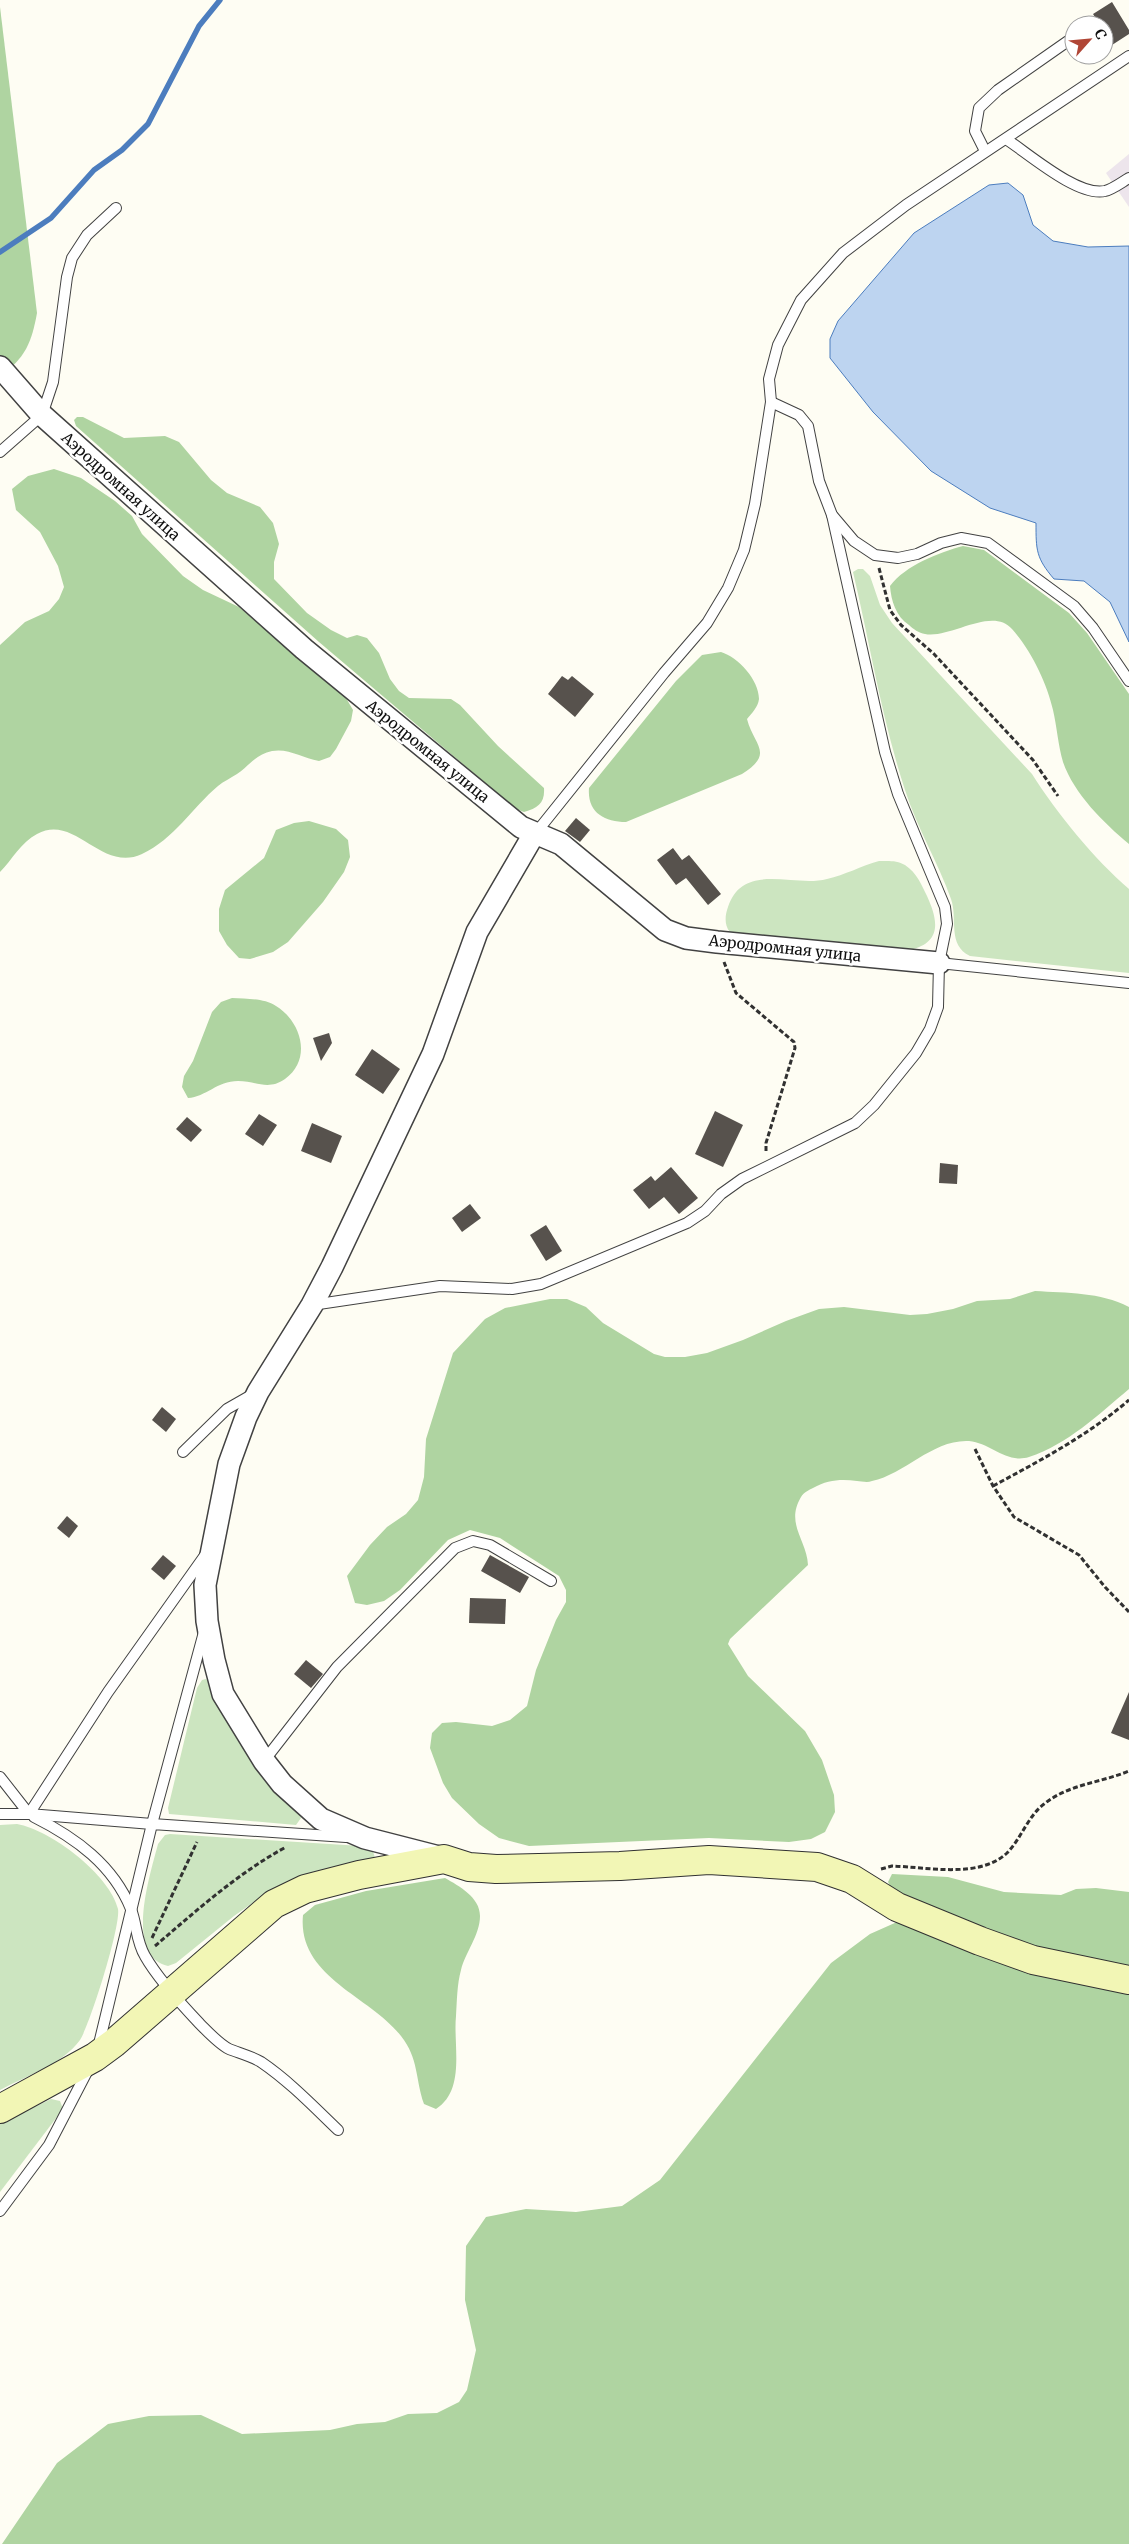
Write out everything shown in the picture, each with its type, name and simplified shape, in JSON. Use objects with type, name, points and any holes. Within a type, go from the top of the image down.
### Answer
[{"type":"main road","points":[[0,2109],[95,2057],[174,1992],[274,1904],[305,1889],[359,1875],[444,1859],[470,1867],[496,1869],[620,1866],[709,1860],[817,1867],[852,1879],[897,1907],[980,1941],[1033,1960],[1129,1980]]},
{"type":"street","name":"Аэродромная улица","points":[[0,367],[42,415],[304,649],[521,827],[561,844],[665,930],[686,938],[717,942],[939,963]]},
{"type":"street","points":[[444,1859],[365,1838],[321,1818],[282,1784],[264,1761],[223,1694],[206,1621],[205,1585],[211,1547],[229,1464],[246,1417],[258,1392],[312,1305],[417,1090],[448,1015],[477,932],[534,834]]},
{"type":"lane","points":[[986,151],[975,132],[979,108],[998,90],[1064,44]]},
{"type":"lane","points":[[534,834],[657,681],[707,623],[728,588],[744,550],[755,504],[771,402],[769,379],[778,345],[801,300],[823,273],[843,253],[906,205],[1129,56]]},
{"type":"lane","points":[[1006,139],[1075,186],[1089,191],[1105,191],[1129,178]]},
{"type":"lane","points":[[0,452],[42,415],[53,382],[67,277],[72,258],[86,235],[116,208]]},
{"type":"lane","points":[[312,1305],[440,1286],[512,1289],[541,1284],[687,1223],[704,1212],[735,1184],[766,1165],[855,1123],[880,1098],[916,1054],[930,1029],[938,1007],[939,963],[947,924],[945,907],[898,794],[885,752],[832,515],[819,481],[808,426],[799,415],[771,402]]},
{"type":"lane","points":[[832,515],[854,541],[877,555],[898,558],[917,554],[961,538],[988,543],[1074,606],[1093,628],[1129,681]]},
{"type":"lane","points":[[939,963],[1129,983]]},
{"type":"lane","points":[[183,1452],[227,1409],[258,1392]]},
{"type":"lane","points":[[264,1761],[337,1667],[455,1548],[473,1541],[490,1545],[551,1581]]},
{"type":"lane","points":[[28,1814],[108,1692],[211,1547]]},
{"type":"lane","points":[[0,2211],[49,2145],[95,2057],[152,1824],[206,1621]]},
{"type":"lane","points":[[0,1777],[28,1814],[60,1830],[82,1845],[118,1884],[131,1910],[137,1938],[144,1955],[201,2024],[227,2048],[260,2061],[292,2086],[338,2130]]},
{"type":"lane","points":[[0,1814],[28,1814],[365,1838]]},
{"type":"path","points":[[877,555],[885,597],[890,610],[900,625],[934,654],[1033,760],[1058,796]]},
{"type":"path","points":[[717,942],[736,993],[794,1042],[795,1048],[766,1143],[766,1165]]},
{"type":"path","points":[[993,1486],[1068,1446],[1103,1422],[1129,1400]]},
{"type":"path","points":[[975,1449],[993,1486],[1014,1517],[1079,1555],[1129,1612]]},
{"type":"path","points":[[852,1879],[892,1866],[974,1870],[990,1864],[1007,1853],[1043,1805],[1067,1790],[1084,1783],[1104,1781],[1129,1771]]},
{"type":"path","points":[[144,1955],[204,1827]]},
{"type":"path","points":[[144,1955],[204,1904],[271,1856],[310,1834]]},
{"type":"shaded area","points":[[1129,154],[1129,207],[1106,173]]},
{"type":"green space","points":[[0,7],[37,313],[33,332],[26,349],[16,363],[0,375]]},
{"type":"green space","points":[[77,417],[83,417],[124,438],[165,436],[179,442],[211,480],[227,493],[260,507],[273,523],[279,544],[274,562],[274,579],[307,613],[331,630],[347,638],[357,635],[367,638],[379,653],[390,679],[399,691],[409,698],[451,699],[460,705],[498,746],[544,788],[540,804],[524,812],[516,809],[319,642],[76,426],[74,420]]},
{"type":"green space","points":[[54,469],[81,478],[115,501],[132,516],[142,534],[183,576],[203,590],[239,607],[346,698],[353,710],[351,721],[330,757],[319,761],[278,750],[261,755],[218,786],[173,832],[142,854],[127,858],[114,856],[64,831],[51,830],[31,837],[0,872],[0,645],[25,622],[49,611],[59,599],[64,587],[58,566],[40,532],[16,510],[12,489],[28,476]]},
{"type":"green space","points":[[963,546],[984,550],[1069,613],[1087,633],[1129,694],[1129,844],[1091,807],[1068,774],[1061,756],[1053,710],[1047,689],[1032,657],[1012,629],[1004,623],[993,621],[982,622],[946,632],[925,634],[918,632],[904,622],[898,613],[893,602],[890,586],[905,572],[923,561]]},
{"type":"green space","points":[[863,569],[870,576],[880,605],[892,623],[1032,774],[1052,804],[1077,835],[1129,889],[1129,973],[970,956],[958,945],[954,931],[951,899],[910,804],[890,737],[853,572]]},
{"type":"green space","points":[[721,652],[734,659],[746,670],[758,692],[759,699],[757,705],[747,719],[760,749],[758,760],[742,774],[626,822],[604,818],[598,814],[591,803],[589,788],[676,681],[702,655]]},
{"type":"green space","points":[[309,821],[336,829],[348,840],[350,857],[344,872],[323,902],[288,942],[273,952],[250,959],[239,958],[227,945],[219,931],[219,909],[225,890],[264,858],[276,830],[294,823]]},
{"type":"green space","points":[[879,861],[902,863],[916,875],[921,883],[931,904],[935,920],[933,935],[923,945],[913,949],[730,932],[727,926],[728,907],[735,893],[745,884],[757,880],[771,879],[814,881],[827,879]]},
{"type":"green space","points":[[232,998],[255,999],[271,1003],[285,1013],[292,1021],[300,1041],[301,1052],[299,1062],[293,1071],[279,1083],[267,1085],[244,1081],[231,1082],[188,1098],[182,1087],[184,1076],[193,1061],[212,1012],[221,1002]]},
{"type":"green space","points":[[1035,1291],[1107,1298],[1129,1307],[1129,1389],[1070,1437],[1029,1457],[1013,1458],[977,1443],[969,1441],[956,1442],[943,1445],[884,1477],[868,1482],[834,1481],[818,1485],[807,1491],[801,1497],[795,1516],[808,1565],[730,1639],[728,1644],[748,1676],[805,1731],[822,1760],[834,1795],[835,1812],[825,1832],[811,1839],[789,1842],[709,1838],[529,1846],[499,1838],[479,1824],[452,1798],[443,1783],[430,1748],[432,1733],[442,1723],[456,1722],[492,1726],[510,1720],[527,1706],[536,1670],[556,1620],[566,1602],[566,1590],[559,1576],[500,1538],[470,1530],[448,1540],[400,1590],[384,1601],[367,1605],[355,1603],[347,1576],[370,1545],[387,1527],[406,1514],[418,1500],[424,1477],[426,1439],[453,1353],[485,1319],[505,1308],[550,1299],[567,1299],[586,1307],[603,1323],[654,1354],[665,1357],[685,1357],[707,1353],[819,1309],[844,1307],[910,1315],[927,1314],[953,1309],[977,1301],[1010,1299]]},
{"type":"green space","points":[[206,1679],[211,1683],[238,1737],[272,1782],[299,1813],[301,1818],[296,1825],[169,1814],[168,1808],[197,1688],[202,1680]]},
{"type":"green space","points":[[17,1824],[46,1835],[77,1856],[91,1869],[104,1882],[113,1896],[118,1909],[118,1919],[104,1975],[91,2016],[80,2040],[54,2063],[0,2090],[0,1825]]},
{"type":"green space","points":[[165,1835],[361,1846],[371,1850],[374,1853],[375,1859],[268,1892],[234,1916],[176,1963],[168,1966],[154,1959],[146,1947],[143,1930],[146,1892],[158,1844]]},
{"type":"green space","points":[[892,1874],[948,1877],[1004,1892],[1061,1895],[1076,1889],[1096,1888],[1129,1892],[1129,1967],[1033,1946],[902,1897],[891,1888],[888,1882]]},
{"type":"green space","points":[[445,1878],[473,1898],[479,1909],[480,1916],[478,1930],[463,1964],[459,1981],[455,2079],[445,2101],[436,2109],[424,2104],[414,2061],[407,2044],[401,2036],[388,2022],[338,1984],[323,1970],[311,1954],[304,1936],[303,1915],[315,1905],[366,1891]]},
{"type":"green space","points":[[897,1922],[983,1955],[1040,1973],[1129,1994],[1129,2544],[2,2544],[57,2463],[108,2424],[149,2416],[201,2415],[242,2434],[330,2430],[357,2424],[385,2422],[408,2414],[437,2413],[459,2402],[467,2390],[476,2350],[465,2300],[466,2246],[486,2217],[526,2209],[576,2212],[622,2206],[660,2180],[831,1963],[870,1934]]},
{"type":"green space","points":[[51,2099],[60,2101],[63,2109],[0,2192],[0,2124]]},
{"type":"water","points":[[1008,183],[1023,195],[1033,225],[1053,241],[1088,247],[1129,246],[1129,642],[1110,602],[1084,581],[1054,579],[1048,572],[1038,553],[1036,523],[990,508],[931,471],[873,412],[830,358],[830,339],[838,321],[914,233],[989,185]]},
{"type":"building","points":[[1112,2],[1129,30],[1129,34],[1114,44],[1114,15],[1093,14]]},
{"type":"building","points":[[562,676],[568,680],[572,676],[594,694],[575,717],[548,694]]},
{"type":"building","points":[[576,818],[590,830],[580,842],[565,831]]},
{"type":"building","points":[[673,848],[682,860],[689,855],[721,894],[708,905],[686,878],[676,885],[657,860]]},
{"type":"building","points":[[329,1033],[332,1043],[321,1061],[313,1038]]},
{"type":"building","points":[[372,1049],[400,1069],[383,1094],[355,1075]]},
{"type":"building","points":[[715,1111],[743,1125],[723,1167],[695,1154]]},
{"type":"building","points":[[259,1114],[277,1125],[263,1146],[245,1134]]},
{"type":"building","points":[[187,1117],[202,1130],[191,1142],[176,1129]]},
{"type":"building","points":[[312,1123],[342,1136],[331,1163],[301,1151]]},
{"type":"building","points":[[940,1163],[958,1165],[957,1184],[939,1183]]},
{"type":"building","points":[[671,1167],[698,1198],[679,1214],[664,1197],[649,1209],[633,1190],[651,1176],[655,1181]]},
{"type":"building","points":[[470,1204],[481,1218],[462,1232],[452,1218]]},
{"type":"building","points":[[546,1225],[562,1251],[546,1261],[530,1235]]},
{"type":"building","points":[[162,1407],[176,1419],[166,1432],[152,1420]]},
{"type":"building","points":[[67,1516],[78,1526],[69,1538],[57,1528]]},
{"type":"building","points":[[163,1555],[176,1566],[164,1580],[151,1569]]},
{"type":"building","points":[[490,1555],[529,1577],[520,1593],[481,1571]]},
{"type":"building","points":[[470,1598],[506,1599],[505,1624],[469,1623]]},
{"type":"building","points":[[306,1660],[323,1674],[311,1688],[294,1674]]},
{"type":"building","points":[[1129,1692],[1129,1740],[1111,1733]]},
{"type":"waterway","points":[[0,252],[51,218],[94,170],[122,150],[148,124],[199,26],[220,0]]}]
